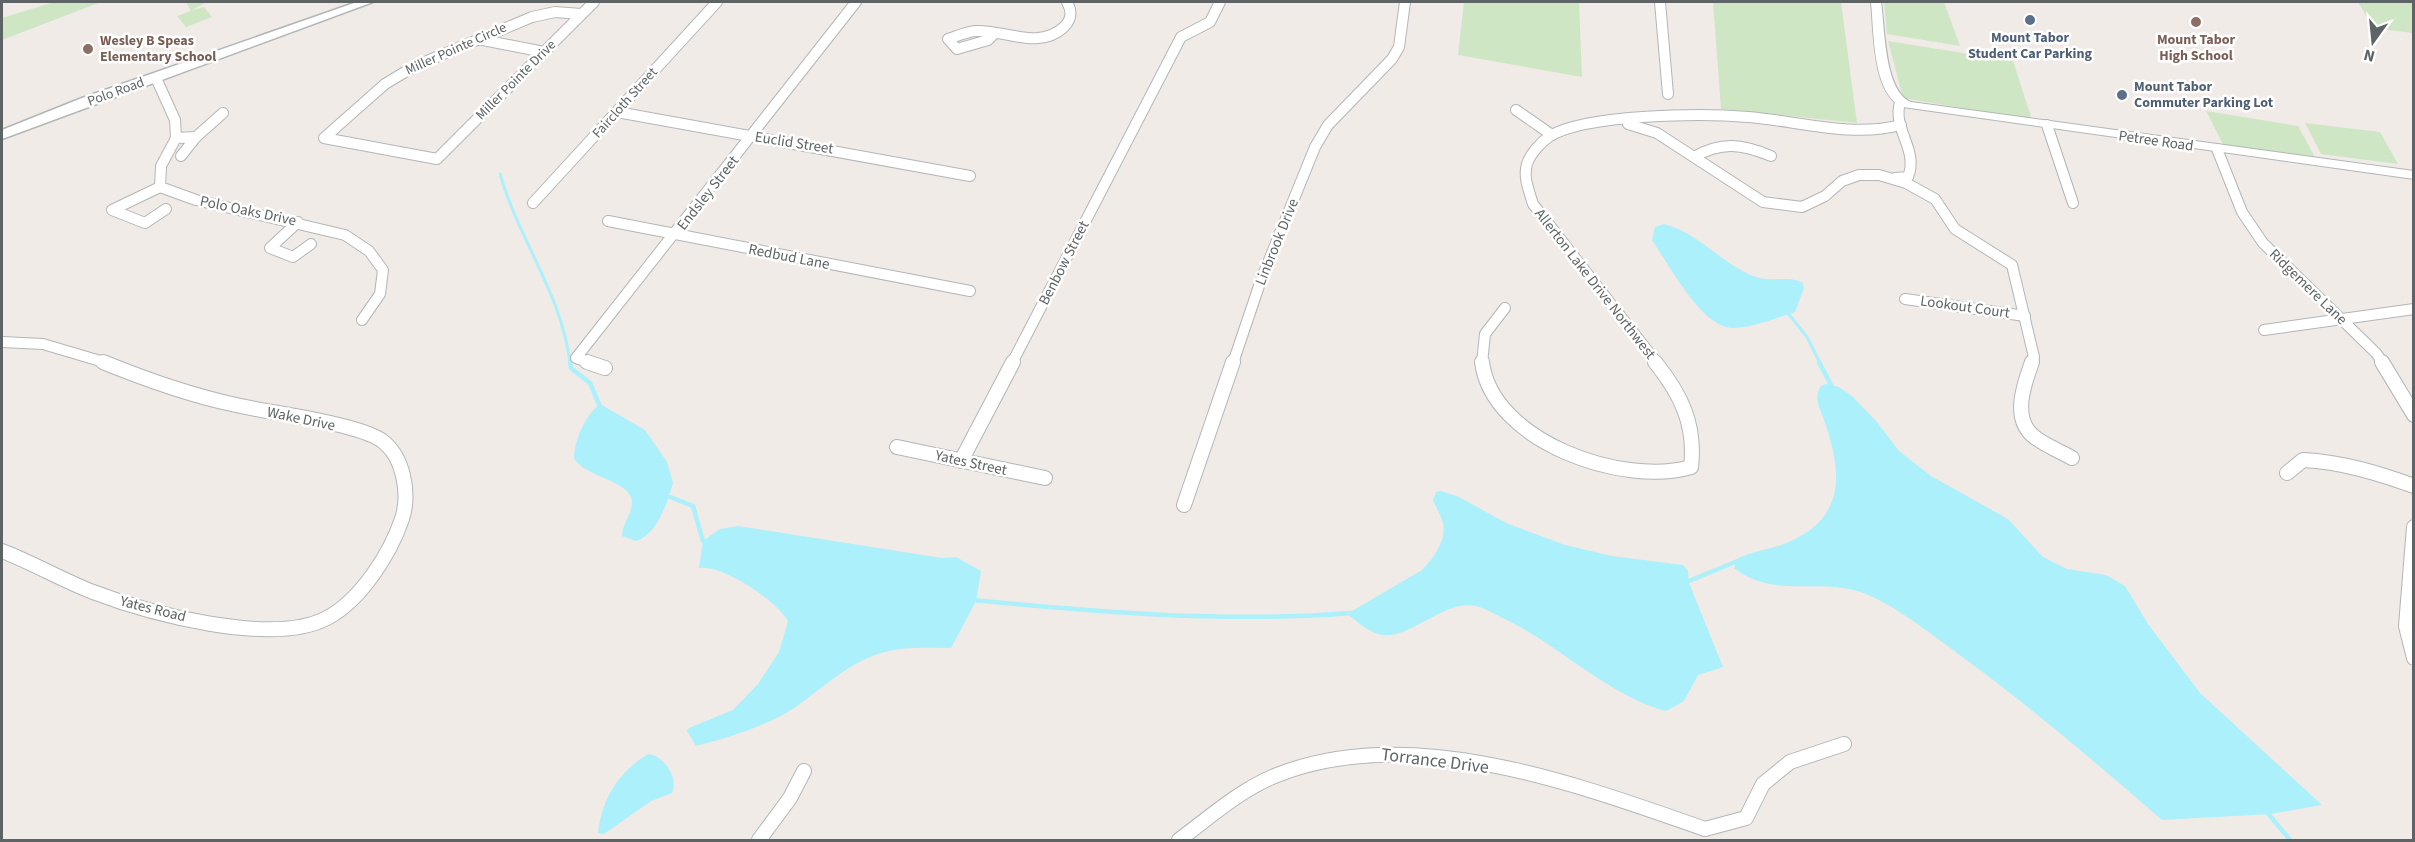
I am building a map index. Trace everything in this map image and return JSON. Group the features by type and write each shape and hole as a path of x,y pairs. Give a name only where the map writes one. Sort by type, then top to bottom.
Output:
{"main road":[{"name":"Polo Road","path":"2,135 367,2"}],"street":[{"name":"Miller Pointe Drive","path":"437,159 594,2"},
{"name":"Faircloth Street","path":"533,203 717,2"},
{"name":"Endsley Street","path":"605,368 576,358 856,2"},
{"path":"994,34 1030,38 1050,35 1061,29 1071,19 1072,12 1067,2"},
{"name":"Benbow Street","path":"962,461 1181,38 1210,22 1220,2"},
{"name":"Linbrook Drive","path":"1184,505 1261,280 1315,147 1328,125 1392,59 1399,47 1405,2"},
{"path":"1660,2 1668,94"},
{"path":"1621,122 1657,133 1733,185 1763,202 1802,207 1825,196 1842,182 1859,175 1908,177 1913,167 1912,152 1897,116 1900,102 1892,93 1886,76 1876,2"},
{"name":"Miller Pointe Circle","path":"437,159 324,138 396,77 477,39 541,14 581,14"},
{"path":"477,39 544,52"},
{"path":"156,78 175,120 176,138 161,166 160,187 112,210 145,223 166,209"},
{"name":"Petree Road","path":"1900,102 2217,150 2414,175"},
{"path":"1516,110 1552,135"},
{"name":"Euclid Street","path":"617,112 970,176"},
{"path":"181,156 196,137 223,113"},
{"name":"Allerton Lake Drive Northwest","path":"1505,308 1493,320 1483,339 1482,364 1492,394 1516,423 1550,446 1591,461 1667,474 1691,467 1695,442 1687,409 1668,378 1533,204 1525,178 1530,158 1552,135 1589,124 1709,115 1749,117 1878,132 1901,125"},
{"path":"2047,125 2073,203"},
{"path":"176,138 196,137"},
{"path":"1694,157 1720,144 1737,142 1771,156"},
{"name":"Ridgemere Lane","path":"2217,150 2242,212 2263,243 2376,352 2397,383 2414,415"},
{"path":"1893,178 1929,194 1954,229 2012,265 2034,357 2024,384 2020,407 2030,433 2072,458"},
{"name":"Polo Oaks Drive","path":"160,187 171,193 196,200 298,222 345,235 369,251 383,270 380,294 362,320"},
{"name":"Redbud Lane","path":"608,221 674,236 970,291"},
{"path":"298,222 270,248 293,257 311,244"},
{"name":"Lookout Court","path":"1905,299 2025,316"},
{"path":"2264,330 2344,321 2414,309"},
{"name":"Wake Drive","path":"2,342 24,339 77,352 163,386 248,408 339,427 382,441 403,470 405,513 386,556 340,609 324,619 312,622"},
{"name":"Yates Street","path":"897,447 1045,478"},
{"path":"2287,473 2303,460 2332,461 2365,468 2414,486"},
{"path":"2414,527 2406,626 2414,658"},
{"name":"Yates Road","path":"2,551 93,592 152,610 248,630 286,630 312,622"},
{"path":"1702,835 1746,818 1763,784 1790,762 1844,744"},
{"name":"Torrance Drive","path":"1179,840 1228,803 1277,774 1329,758 1381,753 1492,766 1534,775 1628,802 1702,835"},
{"path":"759,840 790,798 804,771"}],"green space":[{"path":"54,2 101,2 2,40 2,18"},
{"path":"186,2 207,2 192,10 204,7 212,17 186,27 177,16 191,11"},
{"path":"1464,2 1579,2 1582,77 1458,55"},
{"path":"1713,2 1841,2 1857,123 1721,109"},
{"path":"1884,2 1944,2 1960,46 1887,34"},
{"path":"2358,2 2413,2 2413,33 2373,28"},
{"path":"1888,41 2013,61 2032,120 1903,98"},
{"path":"2206,111 2298,126 2316,159 2224,146"},
{"path":"2305,123 2380,132 2398,164 2321,154"}],"water":[{"path":"1664,224 1689,234 1744,272 1756,277 1802,282 1804,288 1795,312 1740,328 1720,325 1697,306 1652,240 1655,227"},
{"path":"1825,384 1839,387 1852,396 1877,422 1899,451 1931,476 2008,519 2043,557 2067,569 2106,575 2125,586 2148,624 2200,693 2322,805 2270,814 2162,820 2007,691 1894,609 1855,590 1767,584 1750,578 1734,568 1737,559 1781,545 1802,535 1818,524 1828,510 1834,495 1836,478 1831,441 1817,399 1821,386"},
{"path":"600,404 645,430 667,462 673,483 664,509 655,525 643,538 636,541 622,536 632,504 630,496 617,484 579,465 574,458 576,443 582,428"},
{"path":"1441,491 1459,497 1506,523 1565,545 1612,556 1683,565 1688,571 1689,583 1723,667 1698,675 1684,701 1666,711 1624,694 1525,630 1476,606 1451,609 1393,635 1377,634 1368,629 1347,614 1422,570 1430,560 1443,536 1443,523 1433,500 1436,492"},
{"path":"738,526 942,558 956,557 981,571 976,601 951,648 905,649 878,654 844,671 784,714 760,726 696,746 687,731 689,728 733,710 758,684 779,652 788,621 761,594 735,578 721,572 699,568 703,541 720,529"},
{"path":"648,754 654,755 669,769 674,787 672,793 651,801 604,834 598,833 603,808 614,787 629,769"}],"waterway":[{"path":"500,174 558,314 570,363"},
{"path":"1787,312 1807,337 1820,363"},
{"path":"570,362 571,368 590,383 601,409"},
{"path":"1819,362 1832,387"},
{"path":"665,495 693,506 703,541 707,542"},
{"path":"1684,583 1740,560"},
{"path":"972,600 1162,615 1256,617 1351,613"},
{"path":"2266,811 2290,840"}],"place":[{"name":"Mount Tabor Student Car Parking","path":"2030,20"},
{"name":"Mount Tabor High School","path":"2196,22"},
{"name":"Wesley B Speas Elementary School","path":"88,49"},
{"name":"Mount Tabor Commuter Parking Lot","path":"2122,95"}]}
